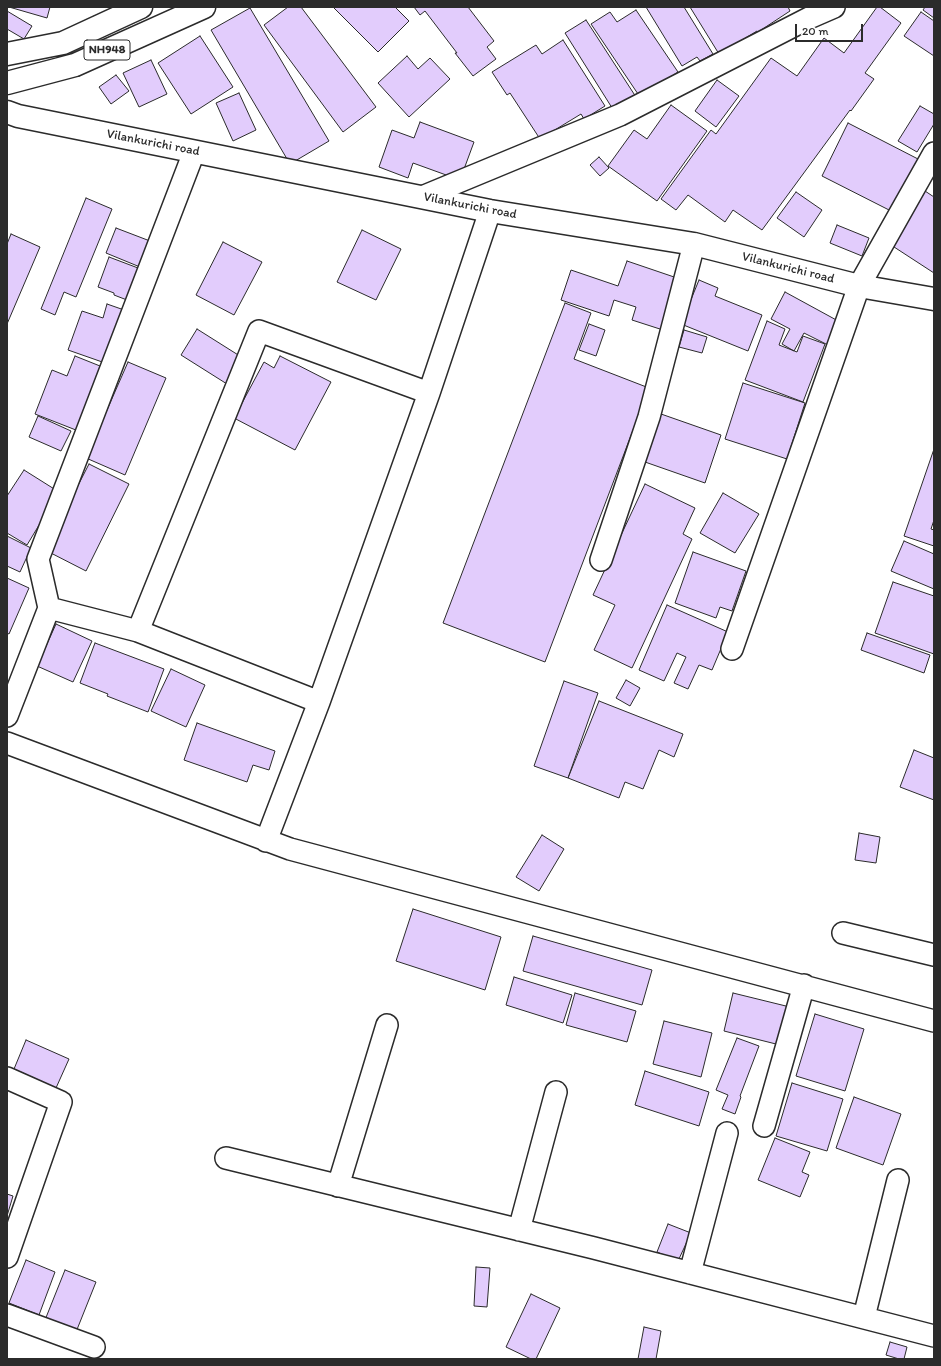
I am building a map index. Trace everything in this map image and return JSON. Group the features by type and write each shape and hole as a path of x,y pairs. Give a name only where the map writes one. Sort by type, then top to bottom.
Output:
{"main road":[{"name":"NH948","path":"7,54 63,43 141,7"},
{"name":"NH948","path":"7,83 75,65 204,7"},
{"name":"Vilankurichi road","path":"7,112 18,116 490,211 694,244 859,286 934,299"}],"street":[{"path":"422,197 620,115 808,12 834,7"},
{"path":"7,716 49,608 38,559 194,152"},
{"path":"732,649 859,286 934,153"},
{"path":"266,841 320,702 429,393 490,211"},
{"path":"601,560 649,417 694,244"},
{"path":"138,631 259,331 429,393"},
{"path":"49,608 138,631 320,702"},
{"path":"7,744 290,849 804,985 934,1021"},
{"path":"843,933 934,955"},
{"path":"764,1126 804,985"},
{"path":"338,1186 387,1025"},
{"path":"7,1078 61,1102 7,1257"},
{"path":"519,1230 556,1092"},
{"path":"690,1273 727,1133"},
{"path":"226,1158 519,1230 934,1336"},
{"path":"864,1317 898,1180"},
{"path":"7,1315 94,1347"}],"building":[{"path":"9,7 50,7 47,18"},
{"path":"288,7 301,7 376,107 343,132 264,25"},
{"path":"333,7 395,7 409,21 378,52"},
{"path":"414,7 468,7 494,41 487,47 496,59 473,76 425,11 420,15"},
{"path":"646,7 684,7 713,54 700,61 697,57 682,66"},
{"path":"690,7 788,7 790,11 758,32 757,31 719,54"},
{"path":"877,7 880,7 901,23 865,73 874,79 762,230 733,210 725,222 688,195 676,210 661,199 711,130 716,134 771,58 797,76 824,38 844,53"},
{"path":"925,7 934,7 934,18 923,10"},
{"path":"250,8 329,141 290,164 211,30"},
{"path":"636,10 678,72 640,97 591,24 610,12 617,22"},
{"path":"7,11 32,26 24,39 7,29"},
{"path":"921,12 934,21 934,56 904,36"},
{"path":"586,20 636,97 614,111 565,33"},
{"path":"200,36 233,87 191,114 158,63"},
{"path":"563,40 605,106 584,119 581,114 540,139 510,93 507,95 492,72 536,45 542,54"},
{"path":"407,56 418,69 430,58 450,79 409,117 378,83"},
{"path":"151,60 167,94 139,107 123,73"},
{"path":"116,75 129,91 111,104 99,87"},
{"path":"717,80 739,96 716,127 695,111"},
{"path":"239,93 256,130 233,141 216,103"},
{"path":"671,105 707,131 657,201 608,166 634,130 647,139"},
{"path":"920,106 934,114 934,124 917,152 898,141"},
{"path":"420,122 474,142 460,180 413,163 408,178 379,167 392,130 414,138"},
{"path":"848,123 918,159 891,211 822,176"},
{"path":"599,157 609,168 600,176 590,165"},
{"path":"925,191 934,197 934,273 891,245"},
{"path":"796,192 822,210 804,237 777,218"},
{"path":"86,198 112,209 76,297 64,292 55,315 41,309"},
{"path":"837,225 869,238 862,256 830,243"},
{"path":"116,228 150,241 140,267 106,253"},
{"path":"362,230 401,249 376,300 337,282"},
{"path":"11,234 40,247 7,324 7,244"},
{"path":"223,242 262,262 234,315 196,295"},
{"path":"109,257 138,268 127,300 98,287"},
{"path":"627,261 680,279 663,330 632,320 636,307 614,300 609,316 561,300 571,270 618,286"},
{"path":"699,280 718,288 715,296 762,315 748,351 681,324"},
{"path":"785,292 840,322 828,345 804,333 794,351 782,344 790,329 771,319"},
{"path":"565,303 591,313 574,359 649,388 545,662 443,623"},
{"path":"107,304 127,311 108,364 68,350 82,311 103,318"},
{"path":"767,321 785,329 779,345 797,352 803,336 825,344 803,402 745,380"},
{"path":"589,324 605,330 596,356 579,350"},
{"path":"197,329 243,358 227,384 181,355"},
{"path":"684,330 707,337 702,353 679,347"},
{"path":"75,356 105,368 81,432 35,414 52,370 67,376"},
{"path":"280,356 331,382 295,450 234,418 264,362 274,368"},
{"path":"128,362 166,378 125,475 86,458"},
{"path":"743,383 805,403 787,459 725,439"},
{"path":"661,414 721,435 705,483 645,462"},
{"path":"38,416 71,431 61,451 29,437"},
{"path":"934,449 934,520 931,529 934,530 934,546 904,536"},
{"path":"89,464 129,484 86,571 45,550"},
{"path":"24,470 59,492 27,545 7,533 7,496"},
{"path":"645,484 695,508 683,534 692,539 632,668 594,650 615,605 593,595"},
{"path":"723,493 759,514 735,553 700,533"},
{"path":"7,536 31,548 20,572 7,566"},
{"path":"904,541 934,554 934,589 891,571"},
{"path":"693,552 746,571 732,611 720,607 716,618 675,603"},
{"path":"7,578 29,588 9,634 7,633"},
{"path":"893,582 934,596 934,654 875,633"},
{"path":"667,605 728,632 712,670 699,665 688,689 674,683 686,657 677,653 664,681 639,670"},
{"path":"56,624 92,641 73,682 37,666"},
{"path":"867,633 930,655 924,673 861,650"},
{"path":"95,643 164,669 148,712 107,696 108,694 80,683"},
{"path":"171,669 205,685 186,727 151,711"},
{"path":"626,680 640,688 630,706 616,698"},
{"path":"564,681 598,693 568,778 534,766"},
{"path":"599,701 683,734 674,757 659,750 643,789 625,782 619,798 568,778"},
{"path":"197,723 275,751 269,770 253,765 247,782 184,760"},
{"path":"914,750 934,758 934,800 900,787"},
{"path":"859,833 880,837 876,863 855,860"},
{"path":"542,835 564,849 539,891 516,877"},
{"path":"413,909 501,937 485,990 396,961"},
{"path":"533,936 652,970 642,1005 523,971"},
{"path":"514,977 572,995 563,1023 506,1005"},
{"path":"575,993 636,1011 627,1042 566,1025"},
{"path":"733,993 794,1008 784,1046 724,1031"},
{"path":"815,1014 864,1029 845,1091 796,1076"},
{"path":"664,1021 712,1033 701,1077 653,1064"},
{"path":"737,1038 759,1046 740,1096 741,1097 735,1114 722,1109 728,1095 716,1090"},
{"path":"26,1040 69,1059 56,1088 14,1069"},
{"path":"645,1071 709,1092 699,1126 635,1105"},
{"path":"792,1083 843,1099 827,1151 776,1136"},
{"path":"854,1097 901,1114 883,1165 836,1148"},
{"path":"775,1138 810,1152 802,1172 809,1175 800,1197 758,1180"},
{"path":"7,1194 13,1196 7,1216"},
{"path":"668,1224 691,1233 678,1261 657,1252"},
{"path":"26,1260 55,1272 39,1315 9,1303"},
{"path":"476,1267 490,1268 487,1307 474,1306"},
{"path":"65,1270 96,1282 76,1332 45,1320"},
{"path":"531,1294 560,1308 536,1359 531,1359 506,1347"},
{"path":"644,1327 661,1331 656,1359 638,1359"},
{"path":"890,1342 907,1347 904,1359 886,1355"}]}
